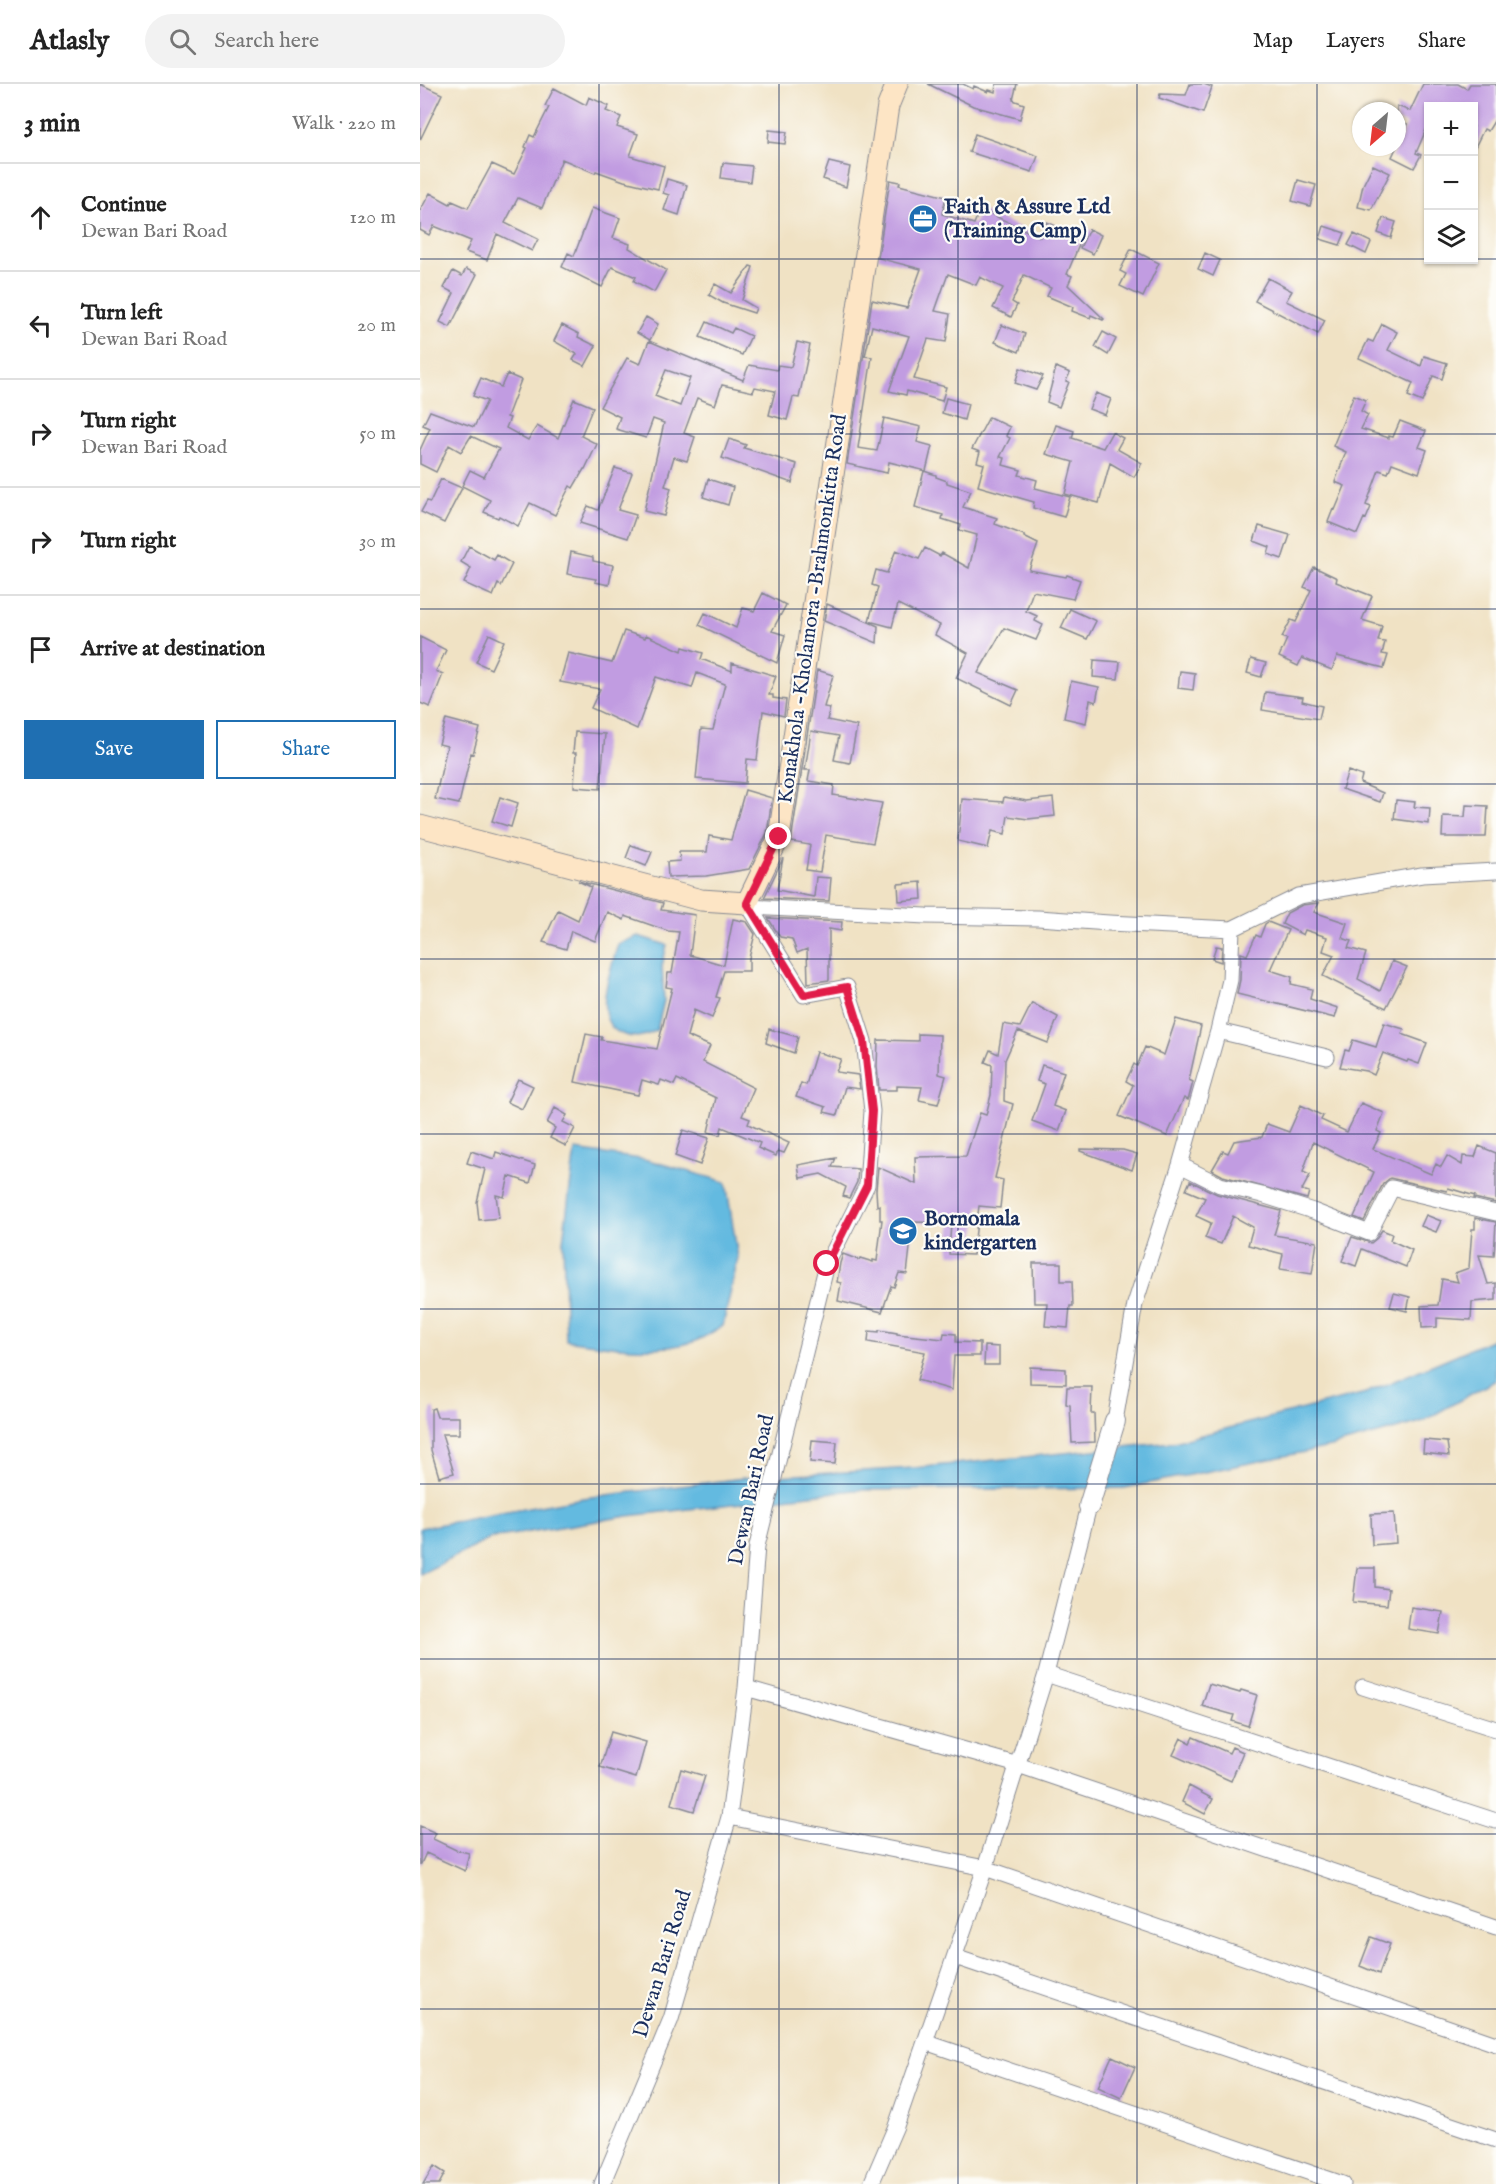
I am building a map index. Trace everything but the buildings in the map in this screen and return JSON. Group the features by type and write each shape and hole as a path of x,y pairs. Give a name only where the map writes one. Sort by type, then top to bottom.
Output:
{"main road":[{"name":"Konakhola -Kholamora -Brahmonkitta Road","path":"747,905 779,837 888,106 897,84"},
{"path":"420,826 701,900 747,905"}],"street":[{"path":"747,905 926,916 1038,918 1232,928 1299,896 1422,875 1496,871"},
{"name":"Dewan Bari Road","path":"602,2184 671,2019 729,1817 746,1688 757,1546 827,1264 867,1185 872,1111 864,1041 847,987 804,995 747,905"},
{"path":"871,2184 896,2126 955,1957 1046,1674 1089,1506 1115,1421 1135,1304 1180,1165 1218,1031 1230,980 1232,928"},
{"path":"1218,1031 1327,1058"},
{"path":"1180,1165 1220,1185 1313,1211 1369,1233 1392,1188 1496,1213"},
{"path":"1046,1674 1496,1821"},
{"path":"1363,1687 1496,1729"},
{"path":"746,1688 1018,1765 1496,1927"},
{"path":"729,1817 985,1868 1496,2044"},
{"path":"955,1957 1496,2140"},
{"path":"925,2042 1343,2184"}],"water":[{"path":"638,936 667,945 662,966 664,1001 657,1030 635,1037 622,1034 612,1027 607,1018 605,993 618,944"},
{"path":"575,1150 648,1160 726,1182 738,1258 723,1326 693,1342 662,1348 630,1348 566,1340 563,1241"},
{"path":"1496,1338 1496,1380 1421,1422 1330,1447 1124,1488 854,1490 628,1516 492,1538 420,1574 420,1528 583,1498 744,1478 914,1468 1174,1442 1366,1393"}],"place":[{"name":"Faith & Assure Ltd (Training Camp)","path":"923,219"},
{"name":"Bornomala kindergarten","path":"903,1231"}],"route":[{"path":"779,837 747,903 748,907 804,995 847,987 864,1041 872,1111 867,1185 827,1264"}]}
